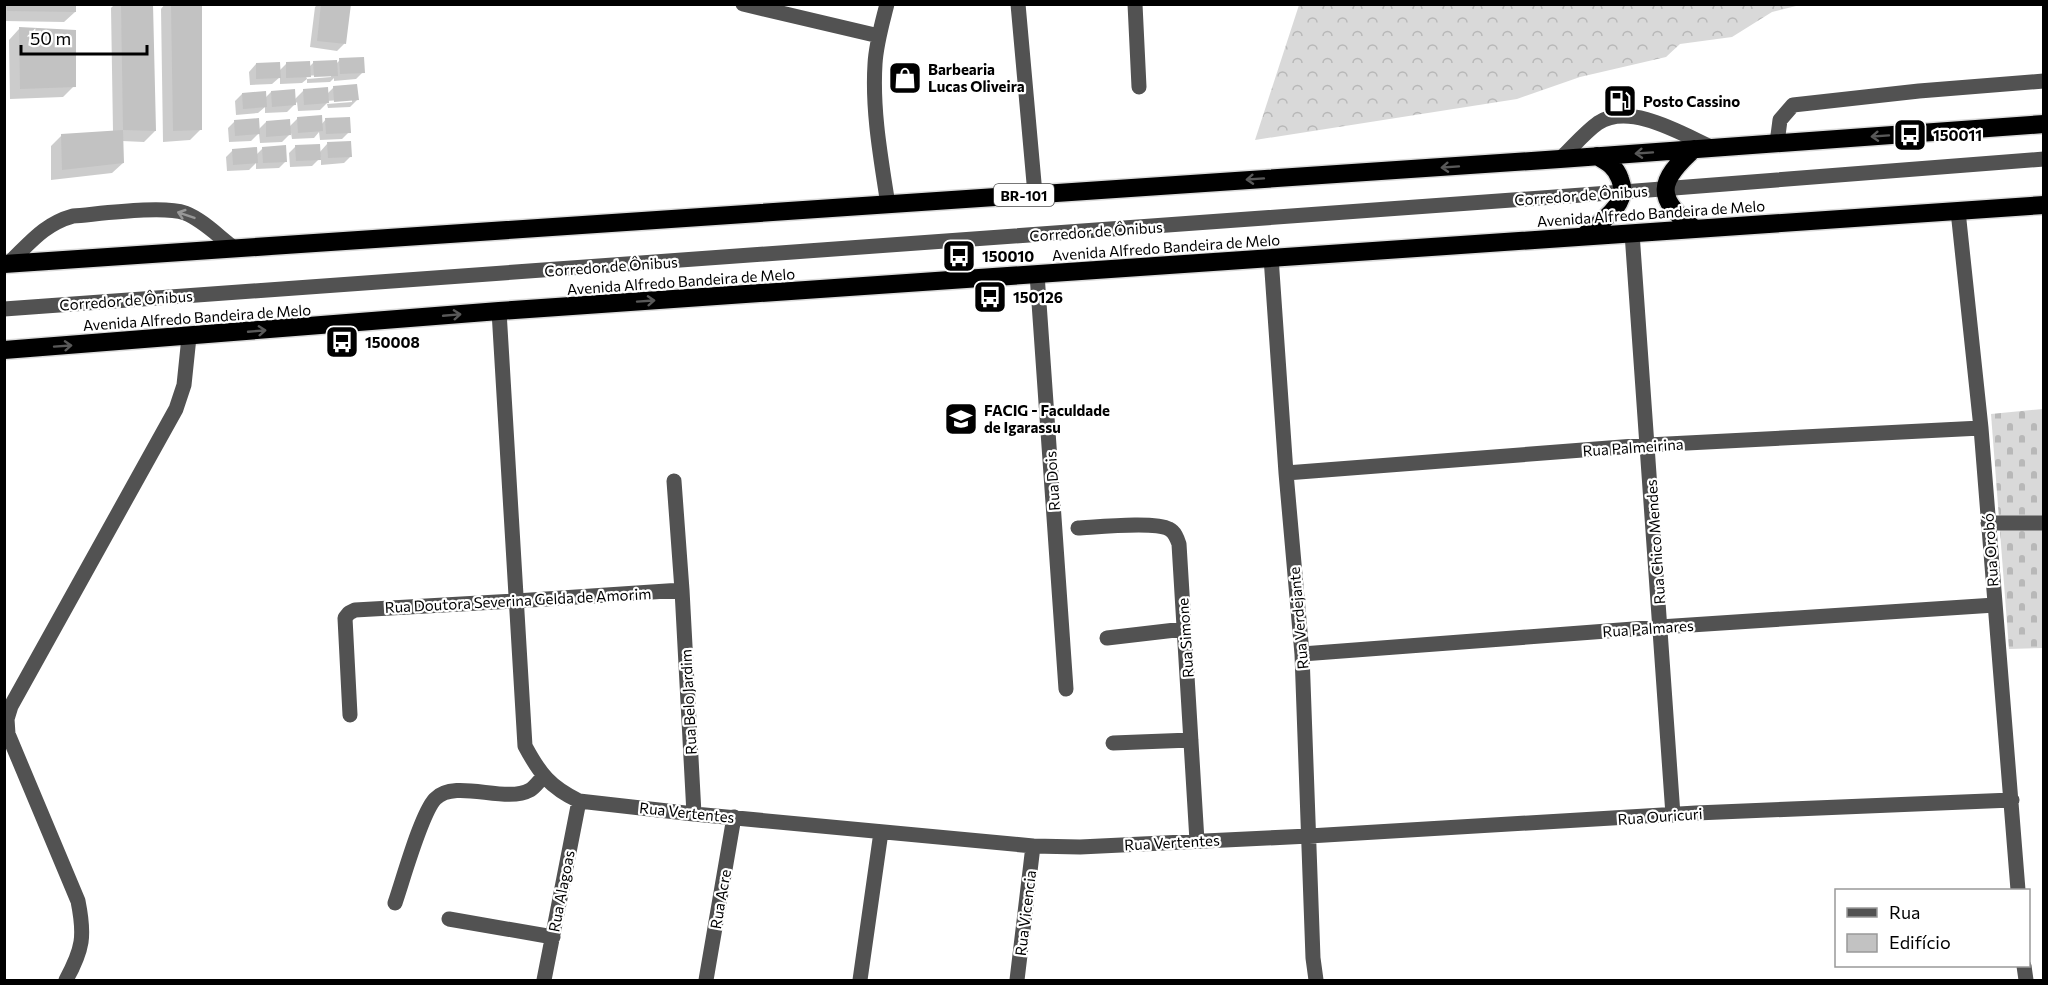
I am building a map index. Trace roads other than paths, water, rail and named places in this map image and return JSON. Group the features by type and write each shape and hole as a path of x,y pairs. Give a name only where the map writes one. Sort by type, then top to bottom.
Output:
{"highway":[{"name":"BR-101","path":"7,264 2043,124"},
{"path":"1694,149 1671,173 1666,180 1665,189 1667,200 1682,219 1695,229"},
{"path":"1586,235 1611,213 1620,202 1623,192 1621,181 1612,164 1597,156"},
{"name":"Avenida Alfredo Bandeira de Melo","path":"4,350 499,311 2043,205"}],"street":[{"path":"743,4 879,36"},
{"path":"887,4 875,64 876,125 888,205"},
{"path":"1018,4 1035,194"},
{"path":"1136,4 1139,87"},
{"path":"1777,143 1780,120 1793,105 1919,91 2043,81"},
{"path":"1560,159 1596,124 1621,115 1663,125 1713,148"},
{"name":"Corredor de Ônibus","path":"4,309 1665,189 2043,159"},
{"path":"7,264 43,229 73,216 164,210 182,212 196,218 234,248"},
{"name":"Rua Orobó","path":"1958,211 1981,428 2018,889"},
{"name":"Rua Chico Mendes","path":"1632,233 1673,815"},
{"name":"Rua Verdejante","path":"1271,257 1286,473 1302,654 1313,958 1316,981"},
{"name":"Rua Dois","path":"1037,274 1066,688"},
{"name":"Rua Vertentes","path":"499,311 525,746 543,777 563,793 579,801 694,814 1033,846 1080,847 1310,836"},
{"path":"66,981 75,965 83,942 78,901 8,734 7,719 11,706 176,409 184,385 189,337"},
{"name":"Rua Palmeirina","path":"1286,473 1648,445 1981,428"},
{"path":"674,481 682,590"},
{"path":"1988,523 2043,523"},
{"name":"Rua Simone","path":"1078,528 1153,525 1168,528 1175,535 1179,544 1197,841"},
{"name":"Rua Doutora Severina Gelda de Amorim","path":"350,715 345,618 355,609 516,602 682,590"},
{"name":"Rua Belo Jardim","path":"682,590 694,814"},
{"name":"Rua Palmares","path":"1302,654 1995,605"},
{"path":"1107,638 1184,629"},
{"path":"1113,743 1191,740"},
{"path":"395,903 423,822 437,797 446,792 460,791 518,793 533,788 543,777"},
{"name":"Rua Ouricuri","path":"1310,836 1707,812 2012,800"},
{"name":"Rua Alagoas","path":"544,981 579,801"},
{"name":"Rua Acre","path":"706,981 734,817"},
{"path":"860,981 881,832"},
{"name":"Rua Vicencia","path":"1017,981 1033,846"},
{"path":"449,919 553,937"}],"place":[{"name":"Barbearia Lucas Oliveira","path":"905,78"},
{"name":"Posto Cassino","path":"1620,101"},
{"name":"150011","path":"1910,135"},
{"name":"150010","path":"959,256"},
{"name":"150126","path":"990,297"},
{"name":"150008","path":"342,342"},
{"name":"FACIG - Faculdade de Igarassu","path":"961,419"}]}
